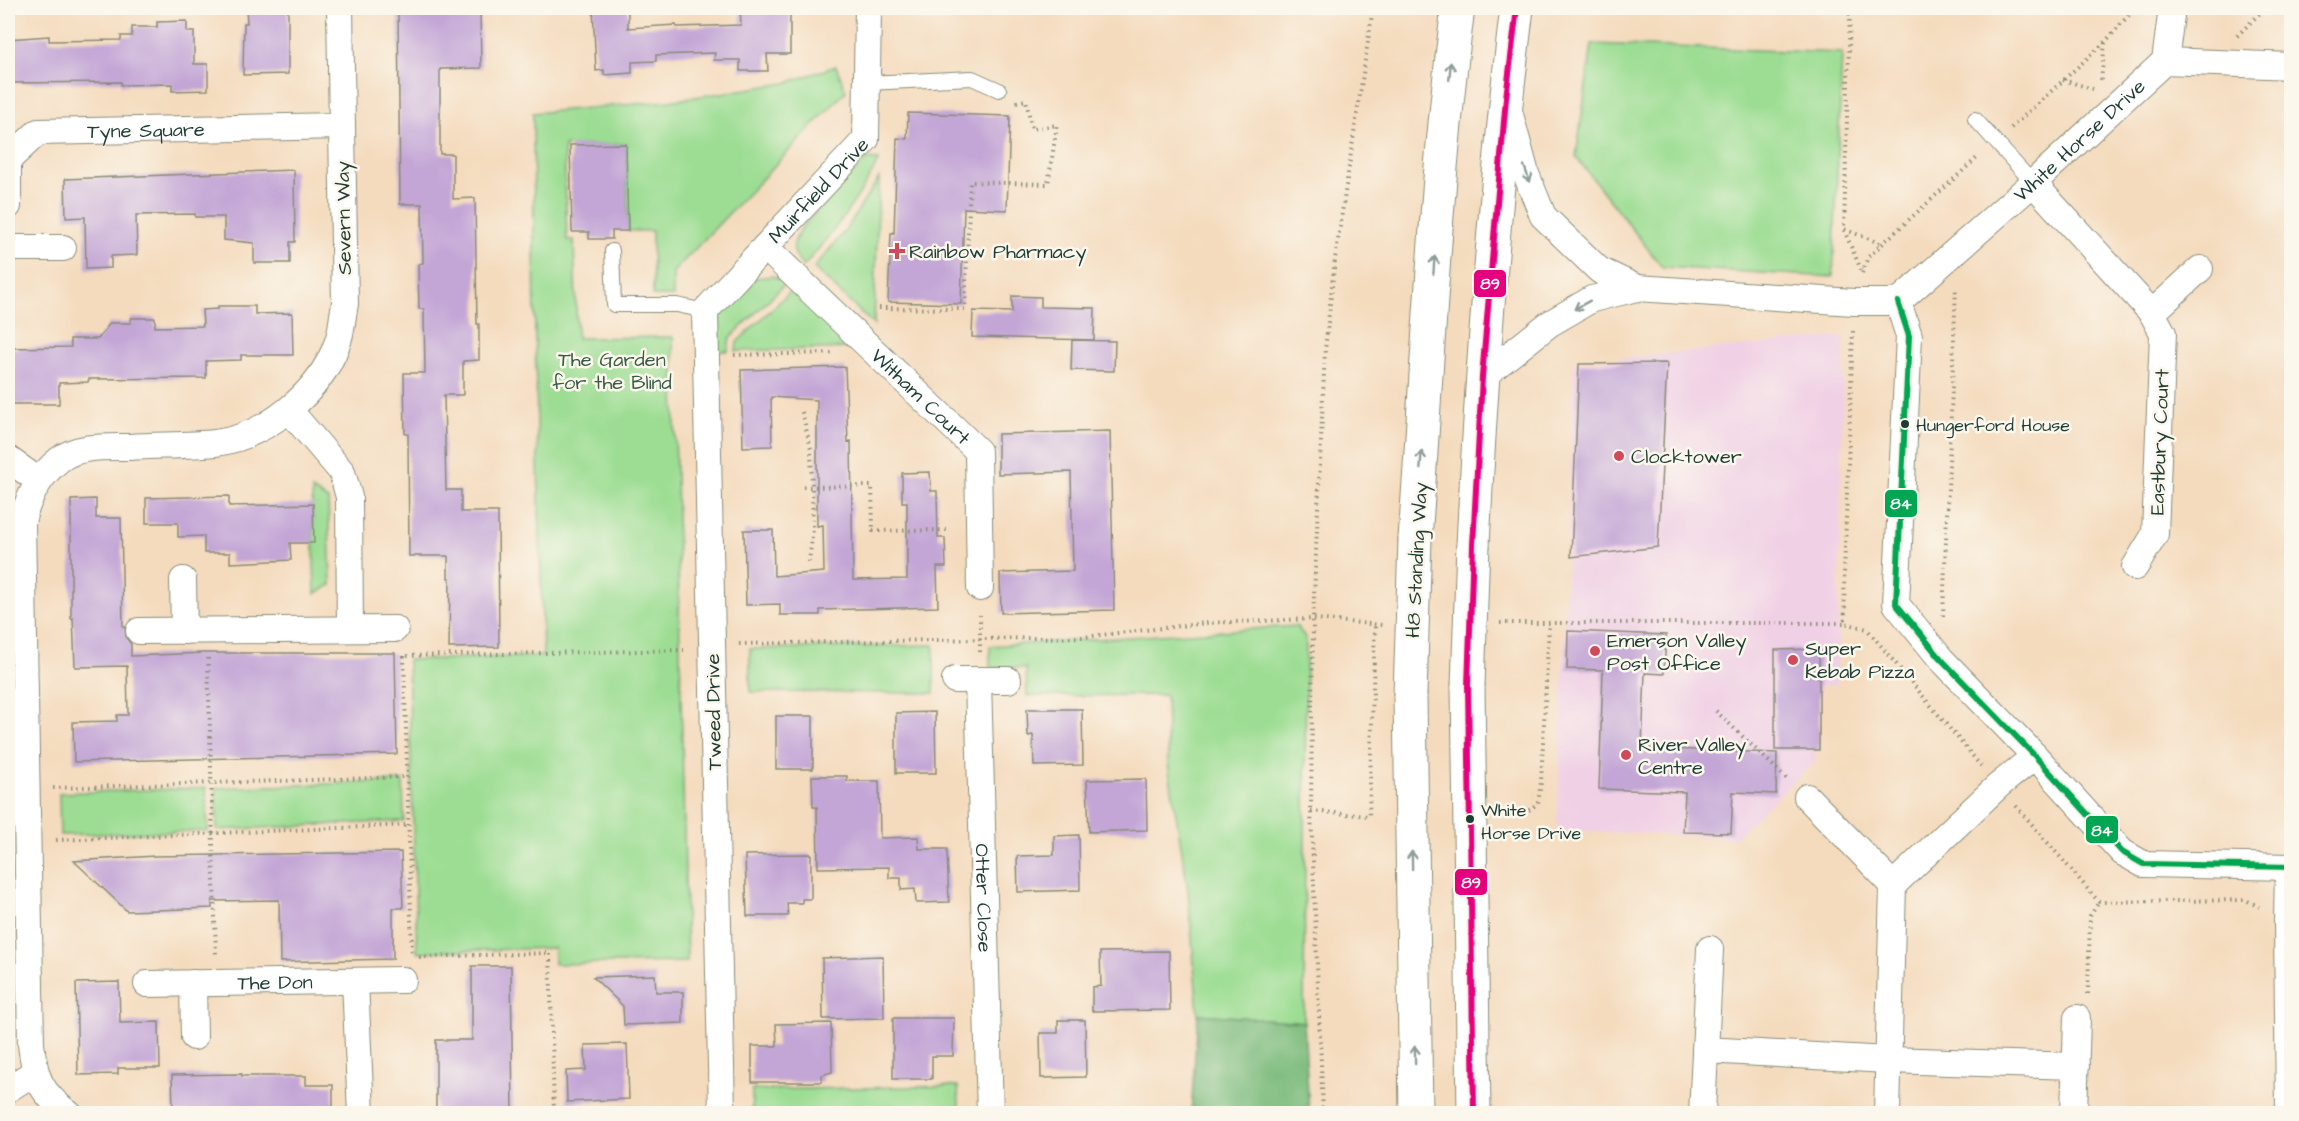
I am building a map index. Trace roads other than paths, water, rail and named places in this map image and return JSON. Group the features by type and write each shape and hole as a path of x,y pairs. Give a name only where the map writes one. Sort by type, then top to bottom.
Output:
{"highway":[{"name":"H8 Standing Way","path":"1416,1113 1410,695 1415,539 1436,242 1458,8"},
{"path":"1474,1113 1468,686 1473,546 1482,377 1506,98 1517,8"}],"street":[{"name":"Severn Way","path":"35,1072 31,1032 22,521 27,501 39,481 60,459 89,448 217,443 254,432 289,410 317,381 337,345 345,304 340,8"},
{"name":"Muirfield Drive","path":"705,311 866,139 868,8"},
{"path":"2172,8 2165,61 2292,66"},
{"name":"White Horse Drive","path":"1898,302 1958,251 2165,61"},
{"path":"1506,98 1526,174 1543,216 1599,270 1637,288"},
{"name":"Tyne Square","path":"8,206 8,160 38,132 342,126"},
{"name":"Eastbury Court","path":"2033,183 2152,313 2163,333 2155,534 2135,567"},
{"name":"Witham Court","path":"765,247 978,451 980,588"},
{"path":"8,248 63,248"},
{"path":"2152,313 2200,269"},
{"path":"1482,377 1549,324 1592,299 1637,288 1854,302 1898,302 1909,336 1896,604 1941,659 2035,756 2122,852 2143,864 2290,867 2287,923 2289,1113"},
{"name":"Tweed Drive","path":"705,311 722,1113"},
{"path":"289,410 342,472 349,497 350,629"},
{"path":"8,459 39,481"},
{"path":"183,580 184,631"},
{"path":"139,631 350,629 399,638"},
{"name":"Otter Close","path":"990,1113 967,680 1008,680"},
{"path":"1887,1113 1893,885 1998,786 2035,756"},
{"path":"1807,797 1893,885"},
{"path":"1702,1113 1710,948"},
{"name":"The Don","path":"147,984 355,981 409,967"},
{"path":"355,981 361,1113"},
{"path":"193,983 194,1037"},
{"path":"2074,1113 2078,1018"},
{"path":"1705,1050 1888,1060 2076,1066"},
{"path":"8,1089 35,1072 51,1100 69,1113"}],"lane":[{"path":"867,84 972,78 999,90"},
{"path":"1975,119 2033,183"},
{"path":"612,251 614,305 677,305 705,311"}],"place":[{"name":"Rainbow Pharmacy","path":"897,251"},
{"name":"Hungerford House","path":"1905,424"},
{"name":"Clocktower","path":"1619,456"},
{"name":"Emerson Valley Post Office","path":"1595,651"},
{"name":"Super Kebab Pizza","path":"1793,660"},
{"name":"River Valley Centre","path":"1626,755"},
{"name":"White Horse Drive","path":"1470,819"}],"park label":[{"name":"The Garden for the Blind","path":"612,370"}]}
